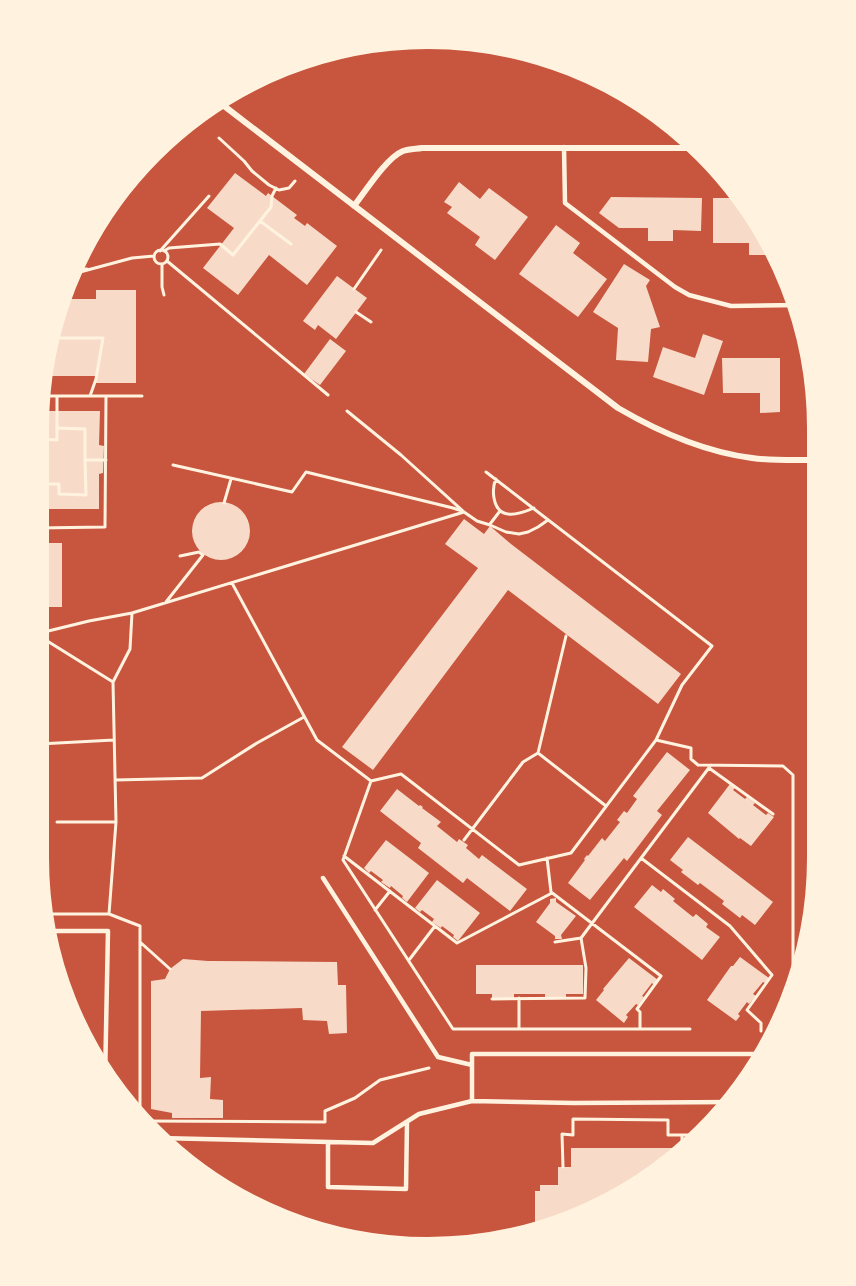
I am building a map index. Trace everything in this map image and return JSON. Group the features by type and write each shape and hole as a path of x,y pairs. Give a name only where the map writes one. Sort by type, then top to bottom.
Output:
{"street":[{"path":"223,105 601,396 637,420 680,439 729,454 776,460 811,460"},
{"path":"354,206 388,162 402,152 422,148 689,148"}],"lane":[{"path":"564,147 565,203 675,287 689,295 731,306 791,305"},
{"path":"323,878 438,1057 472,1065"},
{"path":"52,931 108,931 105,1064"},
{"path":"472,1101 472,1054 757,1054"},
{"path":"167,1138 374,1143 419,1114 472,1101 723,1102"},
{"path":"328,1142 328,1186 406,1189 407,1122"}],"path":[{"path":"219,138 269,185 279,190 289,188 295,181"},
{"path":"78,272 132,258 154,256 156,252 169,248 220,244 233,255 271,207 272,196 276,188"},
{"path":"162,251 209,196"},
{"path":"260,221 291,244"},
{"path":"354,289 381,250"},
{"path":"162,251 167,255 167,261"},
{"path":"154,256 156,262 162,264 167,261"},
{"path":"167,261 328,395"},
{"path":"162,264 164,295"},
{"path":"80,268 92,268"},
{"path":"356,312 371,322"},
{"path":"56,338 103,338 96,380 90,396"},
{"path":"47,396 142,396"},
{"path":"45,439 57,440 57,396"},
{"path":"45,528 105,527 106,396"},
{"path":"347,411 477,521 506,532 519,534 538,527 548,519"},
{"path":"45,484 59,484 59,494 86,495 85,429 57,428"},
{"path":"85,460 106,460"},
{"path":"173,465 292,492 306,472 464,512"},
{"path":"371,781 401,774 519,865 571,853 656,740 682,685 712,645 486,472"},
{"path":"224,503 231,478"},
{"path":"496,479 493,491 500,512 513,515 534,508"},
{"path":"45,632 132,613 464,512"},
{"path":"490,525 500,512"},
{"path":"165,603 203,555 199,552 180,556"},
{"path":"232,583 317,740 371,781"},
{"path":"109,914 116,822 113,682 130,649 132,613"},
{"path":"464,840 523,762 538,753 566,636"},
{"path":"45,640 113,682"},
{"path":"115,780 202,778 257,743 304,717"},
{"path":"45,744 114,740"},
{"path":"656,740 691,748 691,759 699,765 710,767 783,766 793,775 793,974"},
{"path":"538,753 606,806"},
{"path":"710,767 773,814"},
{"path":"492,999 585,998 585,968 581,938 710,767"},
{"path":"371,781 343,860 453,1029 690,1029"},
{"path":"57,822 116,822"},
{"path":"344,856 457,943 552,894"},
{"path":"547,858 552,894 661,976 637,1009 640,1012 640,1029"},
{"path":"641,858 730,926 772,975 747,1010 761,1023 761,1031"},
{"path":"375,910 390,891"},
{"path":"49,914 109,914 140,926 141,1112"},
{"path":"408,961 435,926"},
{"path":"555,942 581,938"},
{"path":"140,942 170,969"},
{"path":"519,998 519,1029"},
{"path":"149,1120 325,1122 325,1111 355,1098 380,1080 429,1068"},
{"path":"563,1167 562,1134 573,1135 573,1119 668,1120 668,1135 693,1135"},
{"path":"682,1135 682,1145"}],"building":[{"path":"235,173 266,196 268,193 297,215 294,218 305,226 307,223 337,246 307,285 269,255 238,295 203,268 234,228 207,208"},
{"path":"459,182 480,199 489,188 528,217 495,260 475,245 480,237 447,213 452,207 444,202"},
{"path":"611,197 702,198 701,231 673,230 673,241 648,241 648,228 619,228 599,213"},
{"path":"713,198 734,198 735,205 739,205 746,215 770,255 749,255 749,243 713,243"},
{"path":"556,225 580,243 573,253 607,279 578,317 519,274"},
{"path":"624,264 650,280 646,286 660,327 651,329 648,362 616,360 618,328 593,312"},
{"path":"337,276 367,298 336,339 318,325 315,330 303,321"},
{"path":"96,290 136,290 136,383 96,383 96,376 48,376 52,353 67,299 96,299"},
{"path":"703,334 723,341 704,395 653,377 663,347 695,358"},
{"path":"330,339 346,351 320,385 304,374"},
{"path":"722,358 780,358 780,412 760,413 760,393 723,393"},
{"path":"46,411 100,411 99,445 104,446 103,473 99,474 99,509 45,509"},
{"path":"221,502 237,507 245,515 250,531 245,547 237,555 221,560 205,555 197,547 192,531 197,515 205,507"},
{"path":"464,519 484,534 490,526 681,674 658,704 508,590 373,770 342,747 478,568 445,544"},
{"path":"45,543 62,543 62,607 45,607"},
{"path":"667,752 690,770 657,811 662,815 627,861 624,858 590,900 568,883 587,855 602,838 605,841 620,822 617,820 624,811 627,813 637,799 633,796"},
{"path":"730,784 735,788 733,790 755,803 753,805 766,815 768,813 774,817 751,846 708,813"},
{"path":"397,789 441,822 437,826 457,842 459,839 468,845 466,848 479,859 482,855 527,889 510,911 467,878 463,883 418,848 421,843 380,811"},
{"path":"688,837 773,902 755,925 742,915 740,918 722,904 724,901 700,883 698,885 670,860"},
{"path":"386,840 429,873 407,902 391,886 390,888 381,882 383,880 364,868"},
{"path":"437,880 480,913 458,941 442,926 441,928 432,922 434,919 415,908"},
{"path":"652,885 661,892 663,889 675,899 673,901 693,917 696,914 708,924 706,927 720,937 702,960 634,907"},
{"path":"556,898 556,902 576,916 561,935 562,939 555,939 555,936 536,922 550,903 550,899"},
{"path":"740,957 769,978 753,994 756,996 749,1004 747,1002 736,1021 707,1000"},
{"path":"629,958 658,980 654,985 652,983 638,1005 636,1004 626,1015 628,1017 624,1023 596,1000"},
{"path":"183,959 337,962 338,985 346,985 347,1033 329,1034 327,1021 303,1020 302,1008 201,1011 200,1078 211,1077 210,1099 223,1100 223,1118 172,1118 172,1113 151,1109 151,981 165,979 170,969"},
{"path":"476,965 583,965 583,994 566,994 566,998 545,998 545,994 514,994 514,998 492,998 492,994 476,994"},
{"path":"571,1148 677,1148 661,1162 619,1190 575,1212 535,1226 535,1191 540,1191 540,1185 558,1185 558,1167 571,1167"}]}
